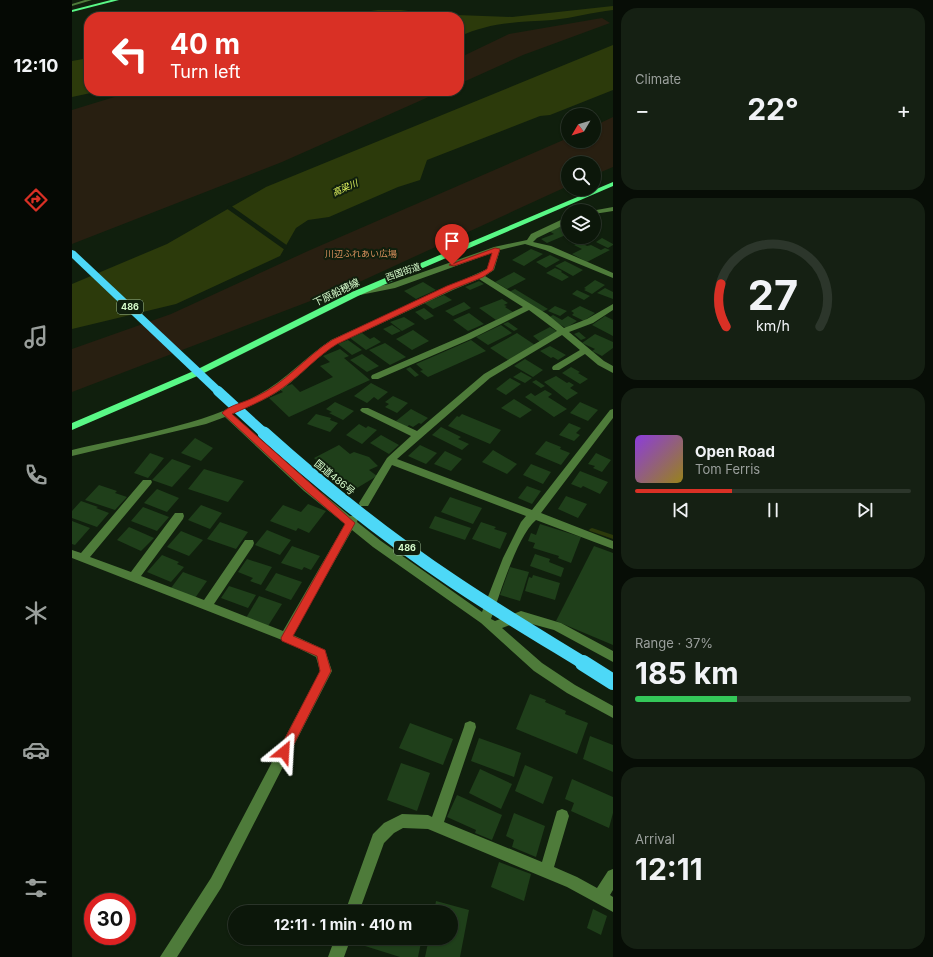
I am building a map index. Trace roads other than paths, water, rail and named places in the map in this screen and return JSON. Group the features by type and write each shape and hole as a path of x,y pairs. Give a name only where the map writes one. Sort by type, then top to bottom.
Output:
{"highway":[{"name":"国道486号","path":"72,253 284,452 379,528 433,567 483,600 613,682"}],"main road":[{"path":"72,11 117,0"},
{"name":"下原船穂線","path":"72,427 199,372 356,294 613,184"}],"street":[{"path":"72,4 82,0"},
{"path":"72,4 90,0"},
{"path":"601,211 613,209"},
{"path":"529,242 534,236 561,223"},
{"name":"西国街道","path":"356,294 392,286 497,249 514,244 529,242 548,248 613,276"},
{"path":"72,453 206,421 260,398 286,382 320,351 334,342 450,288 480,276 490,270 497,249"},
{"path":"480,276 564,331 613,370"},
{"path":"364,504 390,460 487,376 564,331 590,322 613,306"},
{"path":"375,377 477,333 529,307"},
{"path":"556,368 586,350"},
{"path":"365,410 419,436"},
{"path":"489,624 508,558 526,522 534,515 613,412"},
{"path":"226,413 308,488 352,521 377,544 489,624 538,667 571,689 613,712"},
{"path":"390,460 613,545"},
{"path":"147,482 78,556 286,638 321,654 326,671 216,883 168,957"},
{"path":"133,578 179,516"},
{"path":"286,638 352,521"},
{"path":"206,606 249,543"},
{"path":"489,624 521,616 557,626 613,657"},
{"path":"436,825 470,727"},
{"path":"546,872 562,816"},
{"path":"354,905 378,839 389,828 402,821 428,822 436,825 572,882 607,902 613,876"},
{"path":"336,957 340,945"}],"water":[{"path":"613,6 613,10 552,20 517,22 481,28 464,35 464,15 512,17"},
{"path":"378,10 401,10 416,12 364,12"},
{"name":"高梁川","path":"613,45 613,90 568,108 561,108 561,111 550,115 540,116 427,160 420,180 398,187 329,217 308,220 296,228 280,256 176,304 72,329 72,284 167,244 266,187"},
{"path":"84,59 84,94 72,97 72,61"}],"waterway":[{"path":"592,530 613,537"}],"park label":[{"name":"川辺ふれあい広場","path":"361,254"}]}
